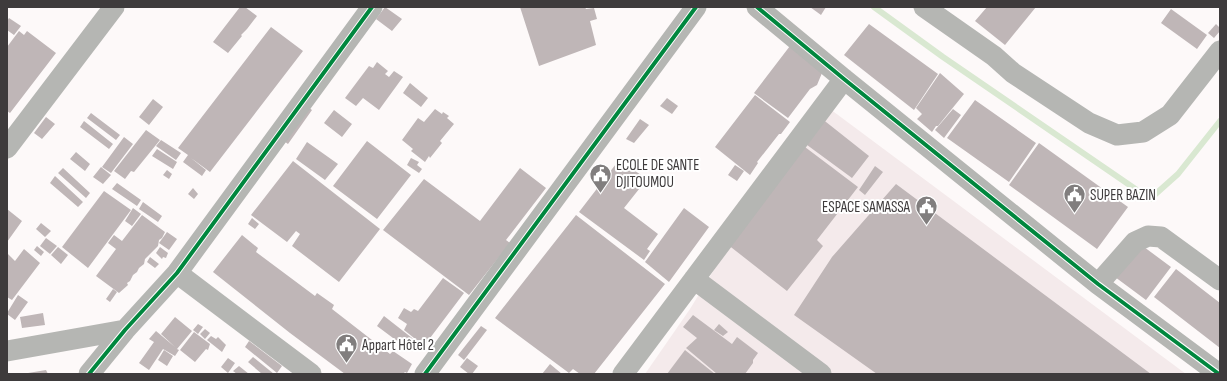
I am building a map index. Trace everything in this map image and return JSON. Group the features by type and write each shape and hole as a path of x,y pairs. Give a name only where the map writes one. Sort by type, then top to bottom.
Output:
{"street":[{"path":"7,148 114,7"},
{"path":"89,374 125,330 177,273 372,7"},
{"path":"425,374 696,7"},
{"path":"758,7 844,79 1098,284 1219,374"},
{"path":"924,7 994,56 1013,73 1089,123 1117,135 1143,132 1170,115 1220,51"},
{"path":"623,374 844,79"},
{"path":"1098,284 1135,242 1148,236 1161,237 1220,280"},
{"path":"177,273 311,374"},
{"path":"694,279 821,374"},
{"path":"7,351 125,330"}],"shaded area":[{"path":"830,109 1186,374 645,374 690,309 755,203"}],"building":[{"path":"240,7 245,7 257,16 228,53 213,42"},
{"path":"385,7 402,19 392,31 376,19"},
{"path":"520,7 594,8 597,19 590,21 596,45 539,66"},
{"path":"810,7 826,7 821,15"},
{"path":"987,7 1036,7 1005,45 975,21"},
{"path":"1171,9 1207,35 1197,49 1161,23"},
{"path":"9,18 21,26 14,35 7,30 7,21"},
{"path":"869,24 938,74 914,110 844,55"},
{"path":"1216,24 1220,28 1220,31 1214,38 1208,33"},
{"path":"271,27 303,51 210,172 191,158 206,170 202,176 183,162 188,155 178,148"},
{"path":"19,31 24,35 27,31 56,53 10,113 7,111 7,47"},
{"path":"793,42 822,73 817,85 810,89 788,118 754,93"},
{"path":"377,62 388,71 385,74 389,77 394,71 403,77 379,110 363,98 356,106 345,98 369,66 373,68"},
{"path":"940,73 964,94 932,132 917,119 922,114 916,108"},
{"path":"410,83 428,98 421,107 403,93"},
{"path":"755,95 790,122 757,162 758,163 750,175 715,147"},
{"path":"667,98 678,106 672,114 660,106"},
{"path":"153,99 163,107 149,125 139,117"},
{"path":"975,100 1036,143 1009,182 947,138"},
{"path":"305,105 312,110 288,144 281,139"},
{"path":"435,109 442,114 443,112 449,116 447,118 454,124 440,141 442,143 425,162 411,151 413,149 402,140 418,118 424,122"},
{"path":"953,109 961,115 944,138 935,130"},
{"path":"334,110 352,124 342,137 324,123"},
{"path":"91,113 120,135 116,140 87,118"},
{"path":"46,117 55,124 42,139 34,133"},
{"path":"821,118 869,156 852,178 803,142"},
{"path":"640,119 649,125 634,143 626,139"},
{"path":"84,121 113,144 109,149 80,127"},
{"path":"146,130 160,140 134,172 131,171 125,179 114,171"},
{"path":"124,137 133,144 111,173 102,167"},
{"path":"161,140 181,153 176,160 156,146"},
{"path":"367,141 411,175 377,219 333,186"},
{"path":"307,142 338,164 325,180 296,159"},
{"path":"1039,143 1128,207 1097,249 1009,185"},
{"path":"801,144 858,187 817,240 823,246 787,291 727,244"},
{"path":"157,149 177,162 173,169 152,156"},
{"path":"76,152 90,164 85,171 70,159"},
{"path":"411,158 419,162 417,165 422,169 419,173 407,165"},
{"path":"619,160 647,179 624,208 658,234 647,249 650,251 644,260 579,212"},
{"path":"293,161 380,229 339,282 292,246 300,234 296,231 287,242 251,215"},
{"path":"735,165 744,171 737,181 728,175"},
{"path":"875,166 883,172 865,195 859,190"},
{"path":"101,167 111,175 103,184 93,177"},
{"path":"63,168 90,193 86,198 58,173"},
{"path":"520,168 546,188 506,240 510,243 469,295 383,230 424,179 480,221"},
{"path":"167,170 172,174 169,179 163,175"},
{"path":"55,176 83,202 78,207 50,183"},
{"path":"117,183 141,200 137,206 112,189"},
{"path":"896,184 1151,374 877,374 794,315 832,257"},
{"path":"193,188 198,194 194,199 188,194"},
{"path":"104,191 131,210 88,268 62,247"},
{"path":"143,202 162,216 158,222 139,209"},
{"path":"133,208 141,214 132,226 125,221"},
{"path":"684,208 709,227 669,282 645,262"},
{"path":"7,209 22,221 7,242"},
{"path":"142,215 165,232 159,240 158,246 145,259 144,264 127,283 128,285 119,293 96,276 116,249 108,243 114,235 122,241"},
{"path":"576,215 665,284 594,374 580,374 573,369 569,373 495,318"},
{"path":"252,218 259,224 255,229 248,224"},
{"path":"41,223 51,231 45,237 36,229"},
{"path":"167,232 177,239 169,250 159,243"},
{"path":"242,235 258,248 256,252 315,296 317,293 334,305 332,309 390,354 393,351 412,364 407,373 345,374 213,272"},
{"path":"46,238 57,246 50,254 40,246"},
{"path":"1140,244 1171,267 1146,300 1115,277"},
{"path":"37,246 44,252 41,256 34,250"},
{"path":"58,247 68,255 61,264 51,255"},
{"path":"160,247 168,253 166,258 163,257 162,259 156,253"},
{"path":"24,249 40,263 12,300 7,297 7,253 15,261"},
{"path":"150,257 159,264 155,268 147,262"},
{"path":"1176,269 1220,303 1220,348 1154,297"},
{"path":"443,278 464,293 424,346 404,330 407,324 398,318 404,308 411,312 414,309 418,311"},
{"path":"113,289 117,292 110,302 106,299"},
{"path":"18,295 28,302 15,320 7,313"},
{"path":"43,313 45,325 22,328 20,317"},
{"path":"693,315 732,344 737,337 758,353 745,374 717,374 686,348 697,338 683,327"},
{"path":"384,316 421,345 416,352 400,339 397,341 377,326"},
{"path":"175,317 192,331 177,349 179,350 175,356 163,349 149,370 139,363 154,342 149,339 156,331 175,347 161,334"},
{"path":"198,324 203,327 198,334 193,330"},
{"path":"719,324 728,332 723,336 714,330"},
{"path":"481,326 487,330 464,360 458,355"},
{"path":"205,329 210,333 205,339 200,334"},
{"path":"194,332 210,344 208,350 206,349 195,362 180,350"},
{"path":"211,336 216,339 218,337 226,345 222,352 207,340"},
{"path":"249,341 282,366 277,373 245,347"},
{"path":"164,350 173,356 167,366 158,360"},
{"path":"685,350 715,374 667,374"},
{"path":"253,357 274,374 262,374 248,362"},
{"path":"228,358 235,363 228,373 221,367"},
{"path":"467,358 478,366 472,374 469,374 460,367"},
{"path":"550,364 562,374 542,374"},
{"path":"239,366 249,374 237,374 233,371"},
{"path":"46,370 48,374 28,374 28,373"}],"waterway":[{"path":"874,7 943,57 1150,199 1178,174 1220,121"}],"cycle path":[{"path":"89,374 125,330 177,273 372,7"},
{"path":"425,374 696,7"},
{"path":"757,7 1098,284 1219,374"}],"place":[{"name":"ECOLE DE SANTE DJITOUMOU","path":"601,194"},
{"name":"SUPER BAZIN","path":"1075,214"},
{"name":"ESPACE SAMASSA","path":"926,226"},
{"name":"Appart Hôtel 2","path":"347,364"}]}
